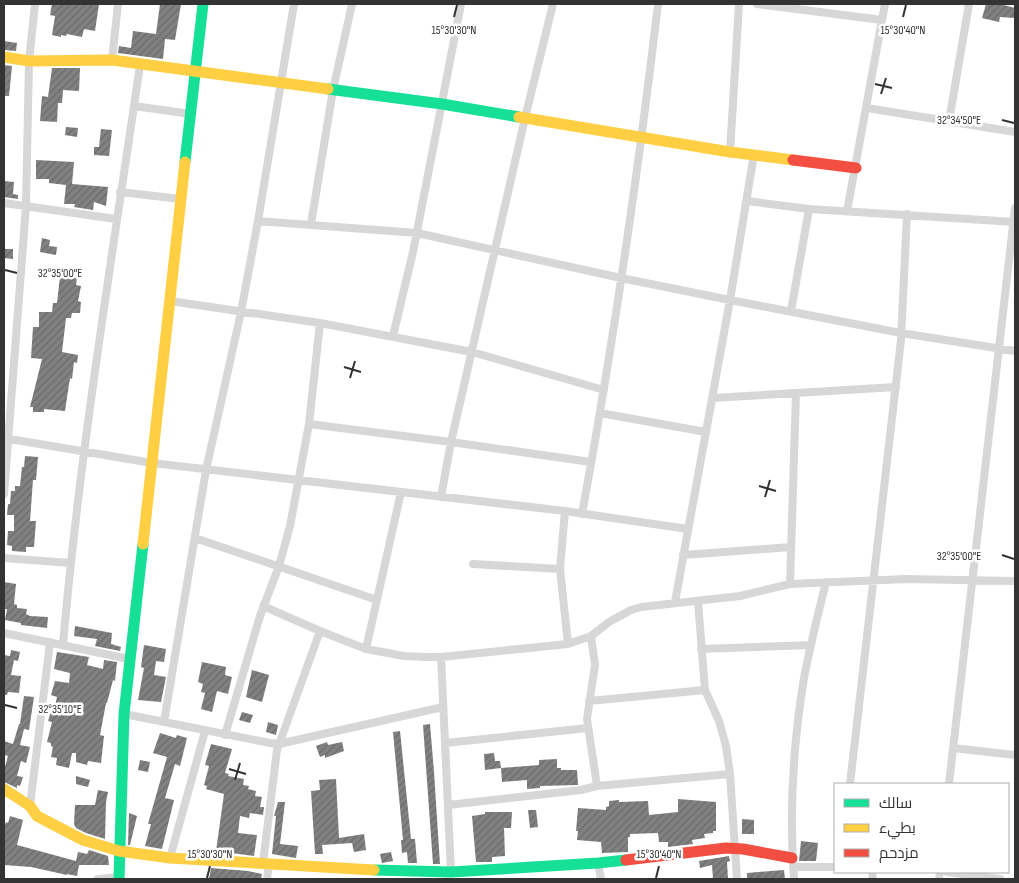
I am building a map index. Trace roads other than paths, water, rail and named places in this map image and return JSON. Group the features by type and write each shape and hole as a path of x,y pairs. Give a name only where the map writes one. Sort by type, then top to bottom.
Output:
{"street":[{"path":"4,494 6,438 26,206 29,61 35,4"},
{"path":"112,60 118,4"},
{"path":"98,879 118,878 124,714 129,658 203,4"},
{"path":"164,722 206,470 241,312 294,4"},
{"path":"311,224 334,90 352,4"},
{"path":"393,336 417,233 461,4"},
{"path":"440,497 525,118 553,4"},
{"path":"582,514 604,390 642,138 658,4"},
{"path":"730,152 739,4"},
{"path":"757,4 882,20"},
{"path":"847,211 885,4"},
{"path":"949,121 968,4"},
{"path":"4,57 29,61 112,60 442,104 730,152 856,168"},
{"path":"63,644 70,563 84,451 116,219 140,65"},
{"path":"134,106 191,114"},
{"path":"867,108 1015,132"},
{"path":"675,602 730,300 754,154"},
{"path":"120,192 181,199"},
{"path":"747,201 809,209 1014,222"},
{"path":"4,204 116,219"},
{"path":"949,783 1015,208"},
{"path":"792,311 809,209"},
{"path":"850,783 896,387 901,333 907,214"},
{"path":"258,221 417,233 730,300 901,333 1015,351"},
{"path":"170,301 320,323 472,352 604,390"},
{"path":"225,735 263,606 279,566 290,526 300,482 309,424 320,323"},
{"path":"712,398 896,387"},
{"path":"790,584 796,393"},
{"path":"600,414 706,432"},
{"path":"309,424 591,462"},
{"path":"6,438 152,463 582,514 688,529"},
{"path":"366,649 401,492"},
{"path":"565,512 560,569 568,644"},
{"path":"195,538 377,600"},
{"path":"683,555 791,546"},
{"path":"4,558 70,563"},
{"path":"473,564 560,569"},
{"path":"263,606 366,649 404,656 441,657 568,644 591,636 609,622 631,610 675,602 747,595 790,584 874,580 972,579 1015,581"},
{"path":"794,879 792,862 793,766 811,644 826,582"},
{"path":"698,601 705,690 722,731 730,774 737,879"},
{"path":"267,879 266,863 275,759 320,631"},
{"path":"4,633 129,658"},
{"path":"591,636 595,665 588,711 588,728 597,786"},
{"path":"30,806 50,642"},
{"path":"701,649 811,644"},
{"path":"441,657 451,872"},
{"path":"590,701 705,690"},
{"path":"124,714 279,744 444,707"},
{"path":"445,743 588,728"},
{"path":"170,858 205,731"},
{"path":"953,748 1015,755"},
{"path":"448,805 581,790 597,786 730,774"},
{"path":"4,789 30,806 37,816 83,840 119,851 170,858 266,863 355,875 428,876 451,872 500,874 735,848 792,862 834,867"},
{"path":"598,863 601,879"},
{"path":"955,873 1000,879"}]}
